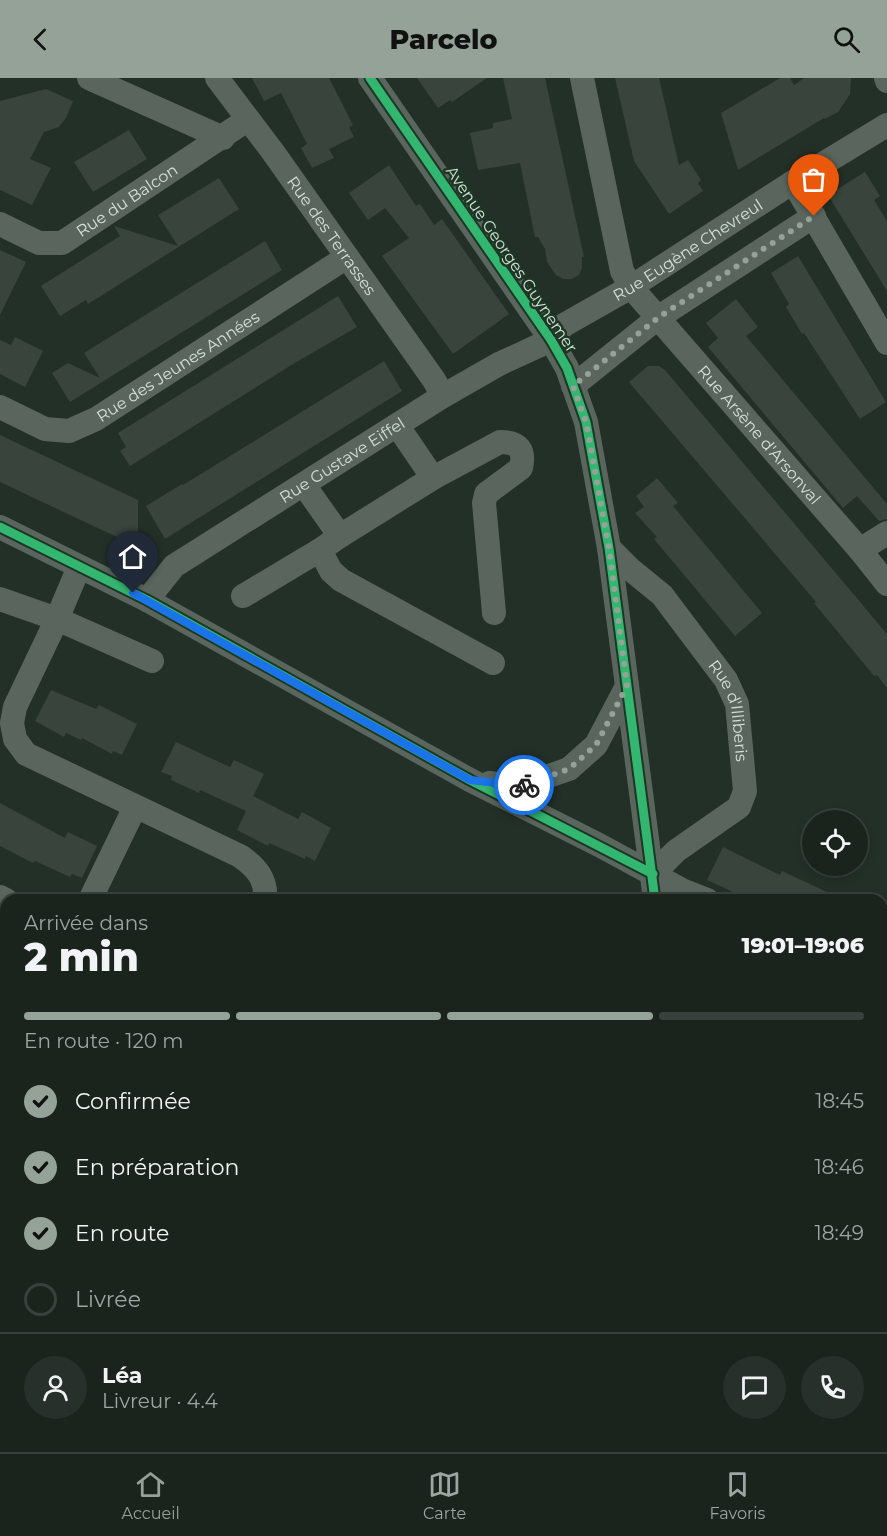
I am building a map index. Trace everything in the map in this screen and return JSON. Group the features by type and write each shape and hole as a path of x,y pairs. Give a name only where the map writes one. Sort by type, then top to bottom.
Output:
{"street":[{"path":"89,78 223,138"},
{"name":"Rue des Terrasses","path":"217,78 273,152 443,396"},
{"name":"Avenue Georges Guynemer","path":"370,78 551,340 567,368 586,422 609,548 655,894"},
{"path":"582,78 622,271 631,287"},
{"name":"Rue du Balcon","path":"0,224 39,243 62,243 247,120"},
{"name":"Rue Eugène Chevreul","path":"551,340 564,325 631,287 793,182 887,125"},
{"path":"793,182 885,336"},
{"path":"573,386 659,317 814,216"},
{"name":"Rue des Jeunes Années","path":"0,407 45,429 69,431 96,419 347,257"},
{"name":"Rue Arsène d'Arsonval","path":"631,287 887,584"},
{"name":"Rue Gustave Eiffel","path":"147,600 174,566 443,396 499,364 551,340"},
{"path":"397,425 433,478"},
{"path":"243,596 433,478 500,442 510,442 519,447 524,458 521,468 486,494 484,503 494,613"},
{"path":"304,485 340,536"},
{"path":"0,527 147,600 470,780 692,894"},
{"path":"860,550 887,533"},
{"name":"Rue d'Illiberis","path":"609,548 662,595 726,680 737,704 745,791 740,807 676,851 653,874"},
{"path":"320,550 331,571 341,580 493,663"},
{"path":"79,567 15,707 12,723 15,739 26,754 240,856 255,866 264,881 265,894"},
{"path":"0,599 57,619 152,661"},
{"path":"470,780 520,786 569,769 596,745 627,686"},
{"path":"93,894 135,807"}],"building":[{"path":"252,78 329,78 353,125 349,127 354,137 329,149 334,158 312,168 301,148 307,144 281,93 264,101"},
{"path":"417,78 487,78 452,102 450,100 438,108"},
{"path":"503,78 545,78 584,257 582,257 582,268 579,275 572,279 563,279 556,275 547,262 545,249 538,237 535,237 520,163 478,170 470,133 493,128 493,123 512,119"},
{"path":"615,78 659,78 679,165 688,160 701,180 698,183 703,191 669,214 634,161"},
{"path":"780,78 790,78 794,85 804,78 851,78 850,94 838,112 824,118 738,170 721,113"},
{"path":"46,89 73,101 66,118 59,127 44,132 30,159 51,168 32,205 0,190 0,101"},
{"path":"129,130 147,159 93,192 74,162"},
{"path":"389,165 416,206 420,204 434,225 442,219 509,314 453,354 382,256 409,238 385,208 368,220 349,193"},
{"path":"865,172 880,196 874,200 887,221 887,291 828,195"},
{"path":"219,178 239,209 88,304 86,300 60,316 41,286 120,236 114,226 178,246 158,215"},
{"path":"265,241 282,270 70,402 52,373 68,363 100,378 84,353"},
{"path":"0,250 26,262 0,315"},
{"path":"798,256 886,402 860,419 804,333 802,334 786,307 789,304 771,273"},
{"path":"338,296 357,327 293,364 130,466 120,451 126,447 118,433"},
{"path":"736,299 758,327 746,336 887,504 887,519 879,521 857,496 843,508 708,347 718,338 706,323"},
{"path":"15,337 43,351 25,387 0,374 0,340 11,345"},
{"path":"384,361 402,391 165,539 146,506"},
{"path":"648,366 659,366 665,370 887,634 887,688 877,675 874,676 814,603 816,602 629,382"},
{"path":"0,435 138,500 138,547 0,482"},
{"path":"657,478 678,503 673,506 762,613 735,636 654,539 657,537 635,513 644,507 636,496"},
{"path":"51,690 96,709 99,705 137,724 122,755 113,751 112,754 82,738 81,740 66,733 64,737 35,721"},
{"path":"176,742 230,767 234,760 264,774 246,811 200,790 199,793 171,780 172,776 161,772"},
{"path":"253,796 298,819 302,812 331,828 315,861 269,843 268,846 237,830"},
{"path":"0,803 65,838 68,832 97,846 82,878 72,874 70,877 35,861 33,863 0,846"},
{"path":"723,847 780,875 782,871 831,894 737,894 707,880"}],"cycle path":[{"path":"370,78 551,340 567,368 586,422 609,548 654,894"},
{"path":"0,527 147,600 470,780 653,874"}],"way so far":[{"path":"524,785 569,769 596,745 627,686 609,548 586,422 573,386 659,317 814,216"}],"route":[{"path":"133,593 470,780 524,785"}]}
